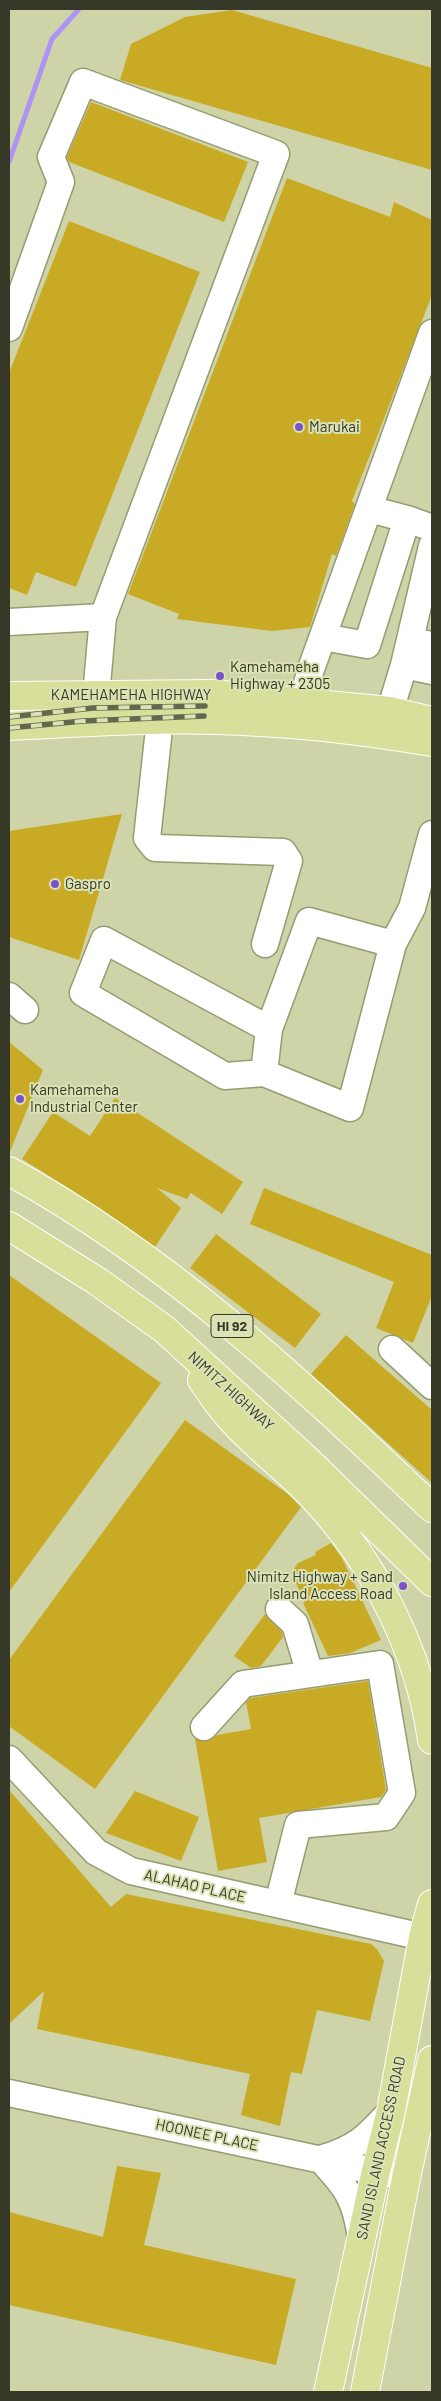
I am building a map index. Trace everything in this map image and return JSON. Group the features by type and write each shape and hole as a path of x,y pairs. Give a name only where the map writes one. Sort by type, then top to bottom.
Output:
{"main road":[{"name":"KAMEHAMEHA HIGHWAY","path":"9,696 212,694 302,701 390,711 432,721"},
{"name":"KAMEHAMEHA HIGHWAY","path":"9,726 160,720 217,720 302,724 432,742"},
{"name":"HI 92","path":"9,1172 101,1226 198,1296 344,1424 432,1508"},
{"name":"NIMITZ HIGHWAY","path":"9,1226 97,1280 164,1329 305,1458 432,1582"},
{"path":"164,1329 228,1415 314,1498 344,1532 388,1606 410,1655 424,1701 432,1740"},
{"name":"SAND ISLAND ACCESS ROAD","path":"328,2392 376,2171 391,2111 423,1937 432,1904"},
{"name":"SAND ISLAND ACCESS ROAD","path":"365,2392 406,2178 432,2060"}],"street":[{"path":"9,328 61,182 51,157 83,82 276,154 103,617 96,696"},
{"path":"302,701 323,637 432,333"},
{"path":"369,510 407,519 432,528"},
{"path":"323,637 367,645 407,519"},
{"path":"390,711 416,650 424,613 432,546"},
{"path":"9,622 103,617"},
{"path":"416,650 432,671"},
{"path":"160,720 147,838 155,848 284,852 289,861 265,944"},
{"path":"269,1029 104,940 83,993 225,1076 264,1073 350,1108 392,944 412,908 432,834"},
{"path":"264,1073 269,1029 309,921 392,944"},
{"path":"392,1349 432,1386"},
{"path":"279,1609 295,1624 310,1674"},
{"path":"204,1727 243,1684 380,1664 402,1793 386,1817 298,1824 278,1904"},
{"name":"ALAHAO PLACE","path":"9,1758 96,1852 131,1871 423,1937"},
{"name":"HOONEE PLACE","path":"9,2093 406,2178"},
{"path":"361,2239 357,2211 350,2197 343,2184 320,2159 350,2149 367,2137 391,2111"}],"building":[{"path":"232,10 432,68 432,170 120,80 131,44 185,17"},
{"path":"91,102 248,162 224,222 69,162 67,157"},
{"path":"287,178 390,217 394,202 432,220 432,295 352,501 355,504 336,556 332,554 310,627 272,631 177,619 179,614 128,594"},
{"path":"69,221 200,272 76,587 36,572 27,595 9,588 9,373"},
{"name":"Gaspro","path":"122,814 79,960 9,937 9,831"},
{"name":"Kamehameha Industrial Center","path":"9,1042 43,1070 9,1154"},
{"path":"115,1098 243,1182 222,1214 191,1193 187,1199 157,1188 181,1208 155,1247 22,1159 53,1112 90,1136"},
{"path":"264,1188 432,1255 432,1296 413,1343 376,1328 394,1282 250,1224"},
{"path":"216,1234 321,1314 295,1348 190,1268"},
{"path":"9,1275 161,1383 9,1592"},
{"path":"346,1335 432,1410 432,1483 311,1374"},
{"path":"185,1420 288,1494 301,1507 95,1789 9,1726 9,1660"},
{"path":"331,1543 342,1558 381,1640 350,1653 328,1656 291,1573 298,1563 316,1555 315,1552"},
{"path":"265,1614 282,1632 283,1637 261,1666 251,1668 234,1656"},
{"path":"368,1681 386,1790 381,1797 259,1818 267,1862 218,1871 195,1739 208,1741 217,1735 251,1729 246,1702 250,1698"},
{"path":"9,1790 111,1907 126,1894 371,1944 377,1949 384,1961 370,2021 317,2010 302,2074 291,2072 280,2126 241,2115 250,2074 37,2029 44,1991 9,2024"},
{"path":"135,1791 199,1817 181,1861 106,1833"},
{"path":"117,2166 161,2173 144,2245 296,2279 276,2365 9,2305 9,2212 103,2237"}],"waterway":[{"path":"9,162 52,39 79,9"}],"railway":[{"path":"9,717 93,708 205,706"},
{"path":"9,728 83,721 204,716"}],"place":[{"name":"Marukai","path":"299,427"},
{"name":"Kamehameha Highway + 2305","path":"220,676"},
{"name":"Gaspro","path":"55,884"},
{"name":"Kamehameha Industrial Center","path":"20,1099"},
{"name":"Nimitz Highway + Sand Island Access Road","path":"403,1586"}]}
